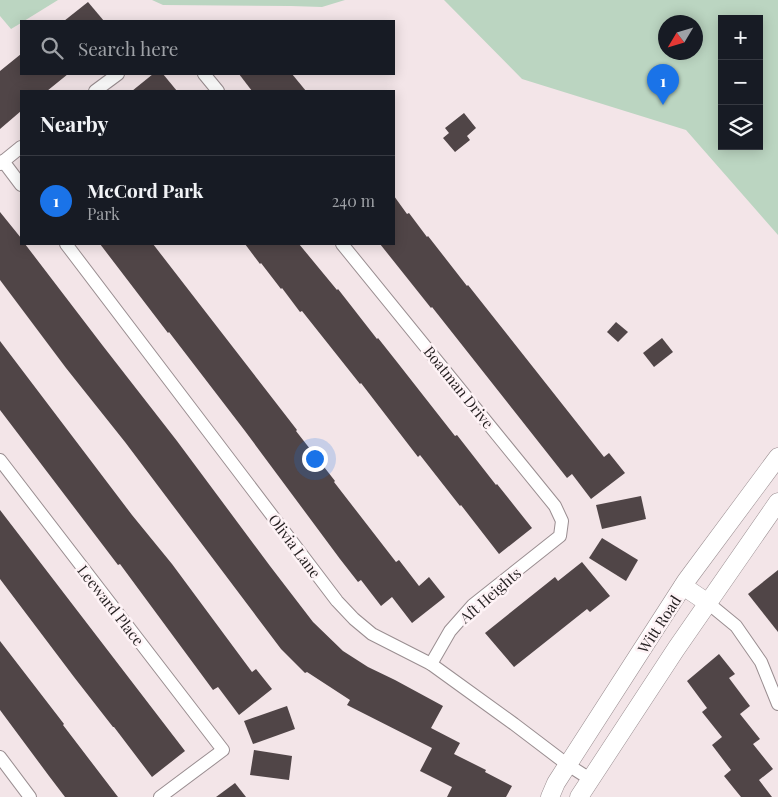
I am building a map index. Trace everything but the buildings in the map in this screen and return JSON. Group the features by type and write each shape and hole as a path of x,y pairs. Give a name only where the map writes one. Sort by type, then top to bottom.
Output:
{"street":[{"path":"96,90 117,75"},
{"path":"205,75 217,90"},
{"path":"20,148 2,162 20,184"},
{"name":"Olivia Lane","path":"67,245 337,601 354,619 372,634 431,664 568,765 590,779"},
{"name":"Boatman Drive","path":"343,245 555,506 562,521 560,536"},
{"name":"Witt Road","path":"550,797 556,783 683,586 778,457"},
{"name":"Leeward Place","path":"0,460 223,750 160,797"},
{"name":"Witt Road","path":"579,797 676,649 778,502"},
{"name":"Aft Heights","path":"431,664 450,631 473,605 560,536"},
{"path":"683,586 736,626 761,662 778,704"},
{"path":"0,757 30,797"}],"green space":[{"path":"0,0 58,0 26,20 20,20 20,24 11,29 0,16"},
{"path":"152,0 345,0 322,7 163,5"},
{"path":"444,0 778,0 778,235 686,130 522,79"}],"place":[{"name":"McCord Park","path":"663,105"}]}
